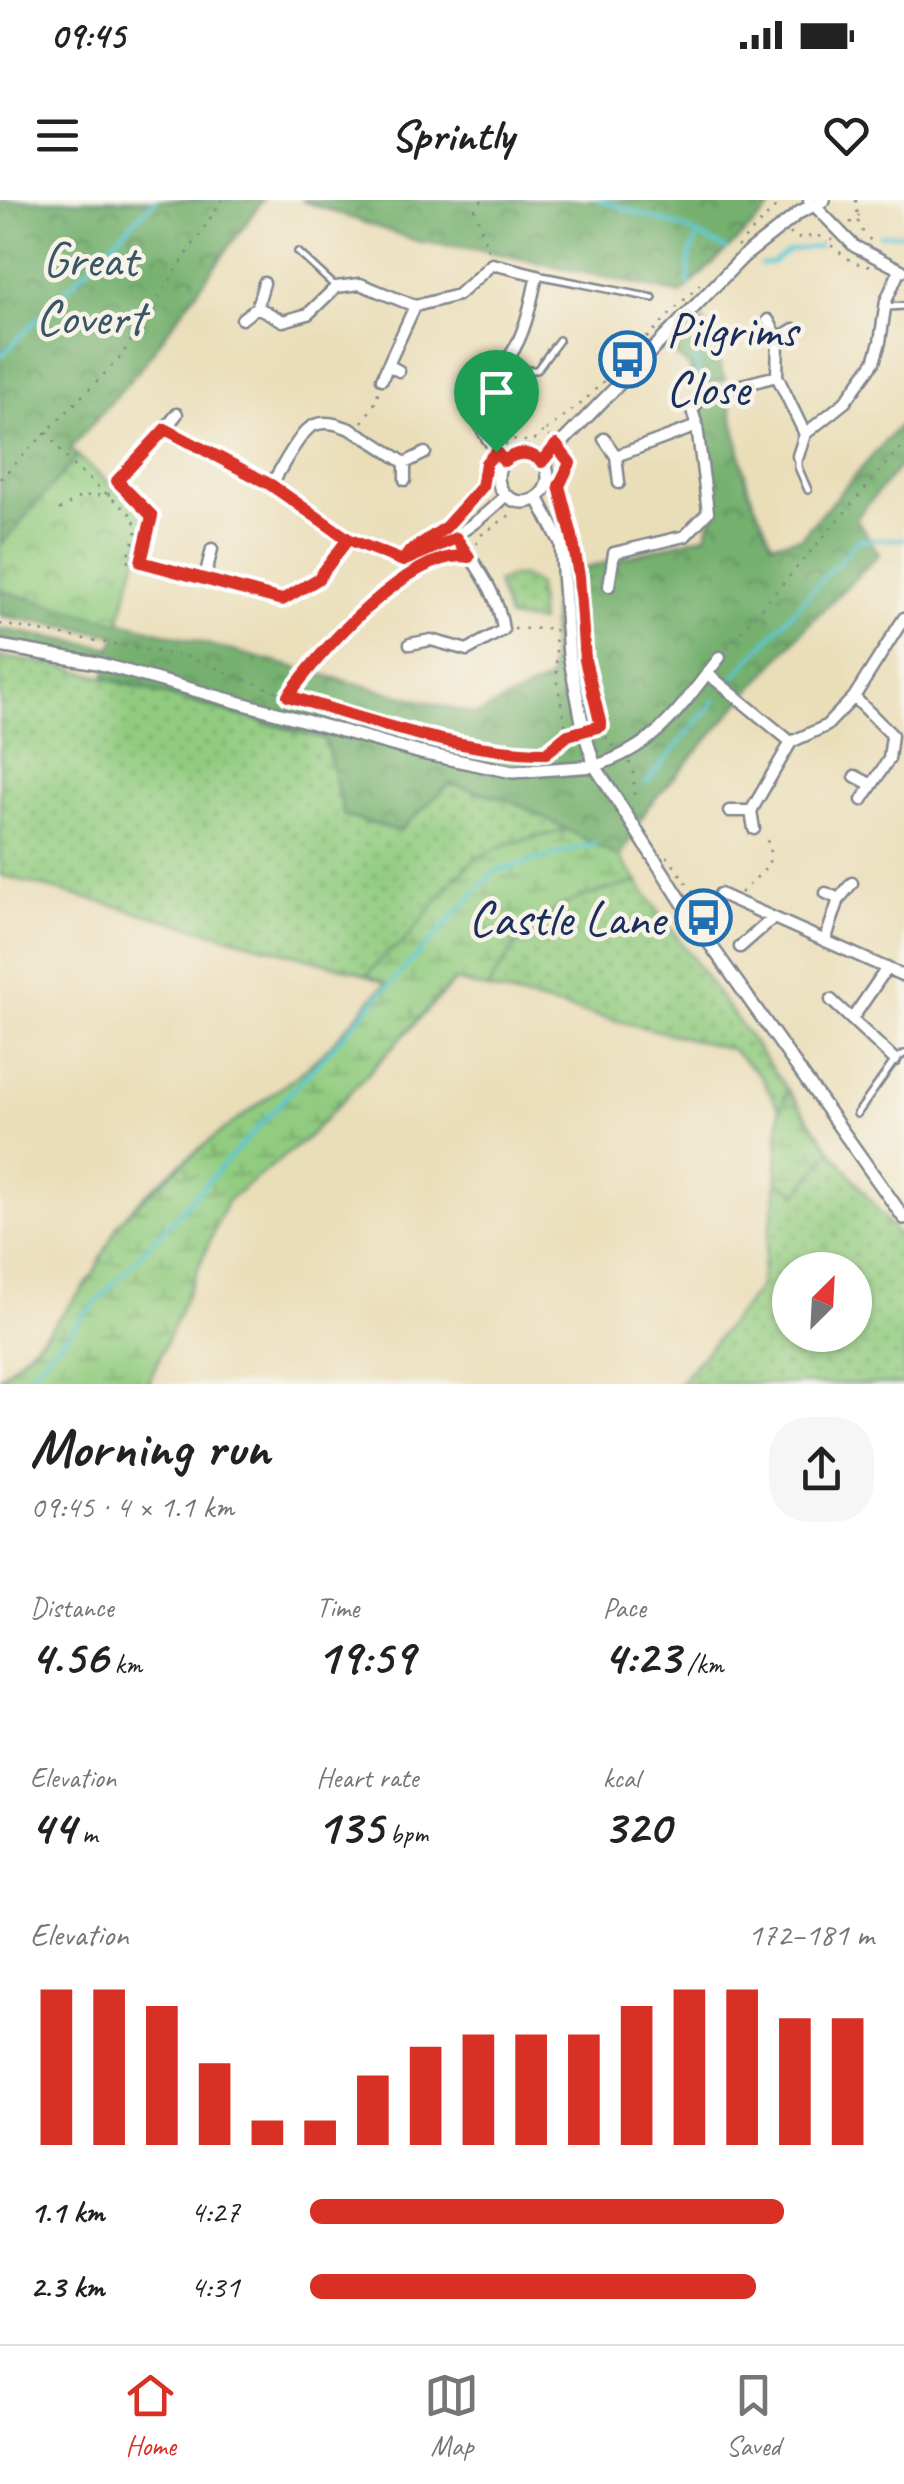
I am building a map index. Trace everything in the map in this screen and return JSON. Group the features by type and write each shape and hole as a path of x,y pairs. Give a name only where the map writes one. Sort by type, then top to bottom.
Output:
{"street":[{"path":"542,462 743,257 815,202 854,246 902,270 885,308 874,362 845,402 804,434 798,456"},
{"path":"257,307 283,320 308,314 336,286 360,284 414,306 458,295 492,264 537,274 528,316 510,356 484,386 475,404 480,427 500,456 498,480 502,499"},
{"path":"242,319 257,307 264,283"},
{"path":"382,379 393,368 414,306"},
{"path":"768,320 778,338 777,376 804,434"},
{"path":"778,338 794,330"},
{"path":"610,580 609,551 684,536 708,512 692,410 703,395 777,376"},
{"path":"117,481 177,414"},
{"path":"271,485 307,429 319,422 330,421 355,432 405,463"},
{"path":"616,456 697,426"},
{"path":"165,429 271,485 348,539 403,561 456,538 502,499 538,499"},
{"path":"604,439 616,456 619,483"},
{"path":"405,463 425,453"},
{"path":"500,456 532,454 542,462 548,480 538,499"},
{"path":"404,480 405,463"},
{"path":"538,499 560,543 569,655 595,766 700,930 904,1218"},
{"path":"410,644 432,640 467,650 503,630 501,614 486,581 456,538"},
{"path":"141,562 282,600 318,579 348,539"},
{"path":"204,581 212,550"},
{"path":"754,828 750,810 791,742 826,726 854,697 904,618"},
{"path":"0,646 98,663 421,753 513,772 595,766 626,756 672,719 720,656"},
{"path":"707,673 791,742"},
{"path":"854,697 892,734 889,760 862,800"},
{"path":"855,776 872,785"},
{"path":"729,812 750,810"},
{"path":"825,941 838,899 852,883"},
{"path":"826,893 838,899"},
{"path":"720,894 904,976"},
{"path":"740,947 773,918"},
{"path":"852,1019 887,968"},
{"path":"831,1000 900,1057"}],"lane":[{"path":"298,252 336,286"},
{"path":"537,274 653,298"},
{"path":"885,308 904,306"},
{"path":"510,356 527,370 537,370 559,340"},
{"path":"484,386 504,420"},
{"path":"798,456 798,467 808,490"},
{"path":"117,481 152,516 141,562"},
{"path":"857,1114 900,1057"}],"path":[{"path":"0,479 119,359 222,200"},
{"path":"482,200 475,209 492,264"},
{"path":"731,253 779,200"},
{"path":"856,200 859,227 872,243"},
{"path":"783,224 795,239 817,235 828,244"},
{"path":"445,528 482,487 486,463 500,456 512,439 532,442 582,402 708,276"},
{"path":"355,432 374,405 382,379"},
{"path":"46,431 71,464 133,516 137,530 127,560 134,567 141,562"},
{"path":"544,431 570,463 559,486 579,576 585,660 605,739 626,756 634,775 634,804"},
{"path":"720,656 904,444"},
{"path":"108,495 117,481"},
{"path":"59,510 82,496 108,495"},
{"path":"288,696 311,663 374,599 408,576 449,557 469,557 482,536 510,515 502,499"},
{"path":"579,576 610,580"},
{"path":"0,624 188,657 288,696 435,740 491,751 546,753 568,735 584,732"},
{"path":"503,630 555,628 557,682 568,735"},
{"path":"734,901 769,865 770,844 754,828"},
{"path":"661,848 704,908 720,894"}],"green space":[{"name":"Great Covert","path":"0,200 263,200 140,369 70,449 78,456 0,546"},
{"path":"300,200 774,200 769,210 681,294 478,249 420,242"},
{"path":"703,319 725,380 695,387 686,377 692,369 669,350"},
{"path":"729,399 748,488 772,543 800,538 904,420 904,461 856,518 879,554 810,623 648,807 620,858 512,801 450,784 399,831 344,816 325,739 105,678 108,661 0,640 0,629 112,648 116,635 0,616 0,590 476,715 550,679 554,577 706,535 714,509 701,410 708,400"},
{"path":"78,456 148,517 119,623 0,590 0,546"},
{"path":"513,576 537,585 540,622 508,618 497,582"},
{"path":"0,657 58,665 325,739 399,831 449,784 512,801 620,858 831,1150 904,1243 904,1384 679,1384 759,1288 776,1194 780,1110 760,1075 731,1049 455,981 308,1137 227,1201 151,1384 0,1384 0,1378 49,1330 82,1290 135,1205 195,1152 313,1062 386,983 355,971 0,875"},
{"path":"567,830 620,858 638,882 585,896 548,915 518,944 487,989 454,981 308,1137 227,1201 148,1384 0,1384 0,1378 40,1341 91,1279 118,1224 213,1138 325,1051 386,983 367,975 385,954 402,944 456,877 478,857 510,843"},
{"path":"787,1089 831,1150 798,1193 777,1181 780,1110"}],"waterway":[{"path":"0,357 155,200"},
{"path":"599,200 681,227 726,249"},
{"path":"880,235 904,234"},
{"path":"689,285 689,257 698,237"},
{"path":"761,265 772,263 789,251 820,246"},
{"path":"693,323 698,378"},
{"path":"735,676 858,540 904,539"},
{"path":"646,783 715,700"},
{"path":"21,1384 494,872 596,843"}],"place":[{"name":"Pilgrims Close","path":"627,359"},
{"name":"Castle Lane","path":"704,918"}],"route":[{"path":"496,452 486,463 482,487 445,528 410,551 403,561 348,539 271,485 165,429 117,481 152,516 141,562 282,600 318,579 348,539 377,553 403,561 456,538 469,557 449,557 408,576 374,599 311,663 288,696 435,740 491,751 546,753 568,735 601,726 585,660 579,576 559,486 570,463 556,445 542,462 532,454 519,453 504,461 496,452"}]}
